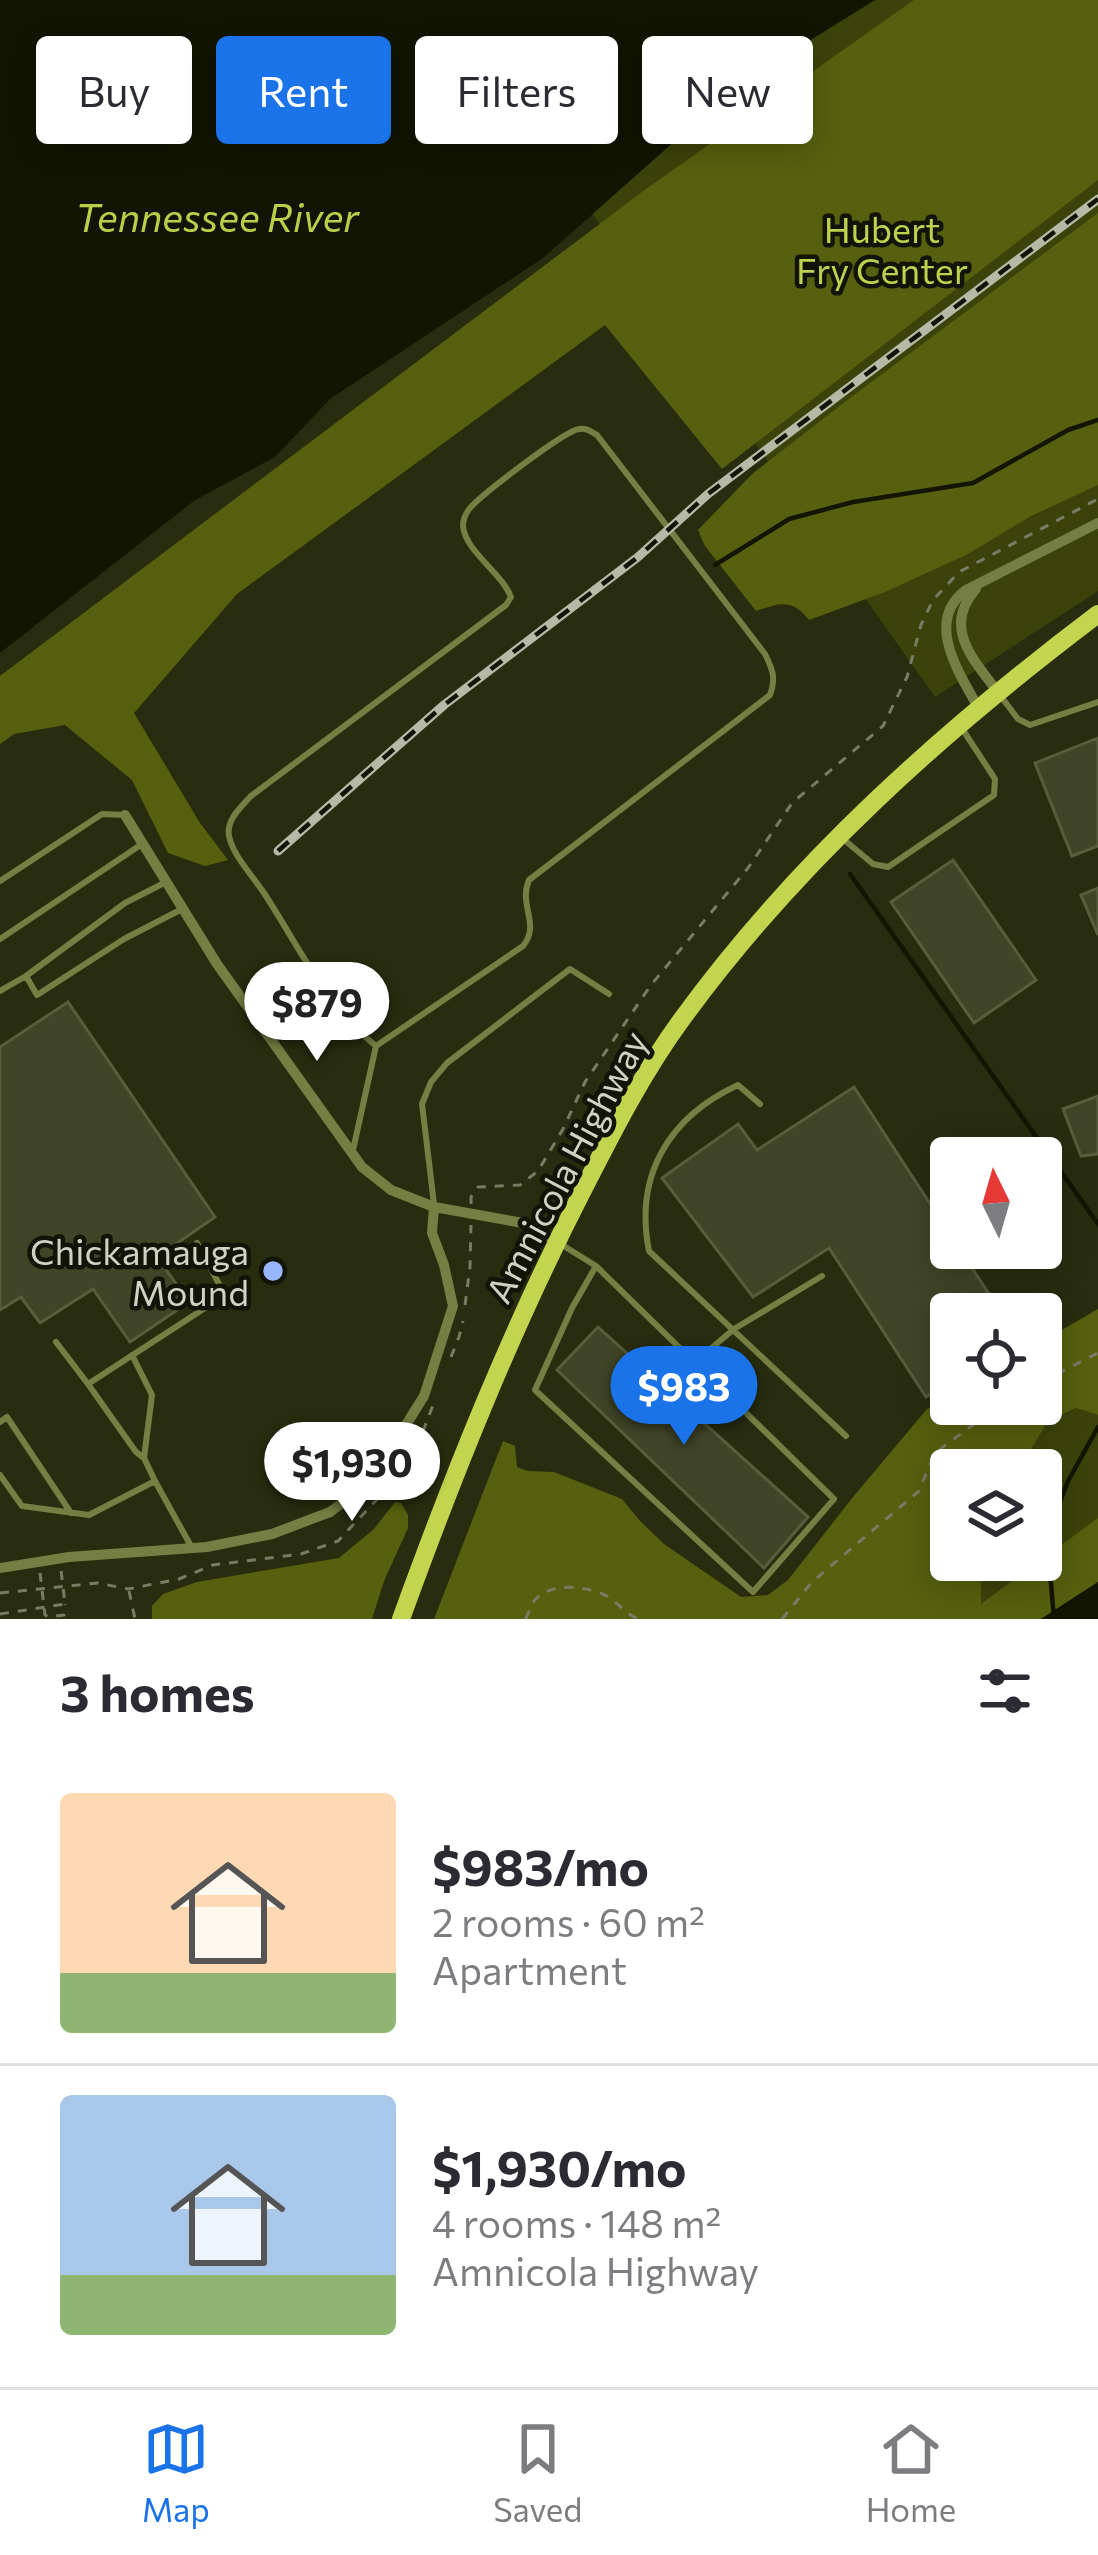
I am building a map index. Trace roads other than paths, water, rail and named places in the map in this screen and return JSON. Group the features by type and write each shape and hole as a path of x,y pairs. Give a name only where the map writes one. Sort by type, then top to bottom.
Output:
{"main road":[{"name":"Amnicola Highway","path":"401,1619 504,1351 611,1135 679,1022 768,911 839,835 978,707 1098,614"}],"street":[{"path":"978,707 950,653 949,608 957,596 1098,523"},
{"path":"981,584 963,611 964,644 997,691"},
{"path":"125,815 217,964 362,1167 391,1190 434,1208 523,1222 556,1241"},
{"path":"0,1568 69,1557 193,1548 272,1534 330,1512 371,1481 424,1396 453,1306 432,1233 434,1208"}],"lane":[{"path":"352,1154 376,1046 523,946 531,937 524,893 529,880 770,694 774,683 774,670 765,654 589,430 578,429 561,437 465,515 463,524 472,545 508,588 511,597 506,605 251,796 230,824 228,834 239,856 312,970 341,1012 376,1046"},
{"path":"997,691 1018,719 1030,725 1098,702"},
{"path":"839,835 873,864 888,867 994,795 995,779 959,724"},
{"path":"0,881 102,814 125,815"},
{"path":"0,939 142,844"},
{"path":"0,991 125,903 166,882"},
{"path":"26,976 37,995 124,939 182,909"},
{"path":"434,1208 422,1104 439,1071 570,969 609,994"},
{"path":"760,1104 738,1085 714,1096 658,1152 644,1223 649,1251 846,1436"},
{"path":"556,1241 596,1266 834,1499 753,1592 535,1390 596,1266"},
{"path":"88,1384 225,1294 197,1243"},
{"path":"695,1362 734,1329 822,1276"},
{"path":"56,1342 144,1458 193,1548"},
{"path":"132,1354 152,1395 144,1458"},
{"path":"0,1422 7,1418 71,1514"},
{"path":"0,1475 22,1506 89,1515 154,1481"}],"water":[{"name":"Tennessee River","path":"0,0 875,0 813,38 642,36 642,144 671,144 543,258 330,399 275,457 195,500 0,653"},
{"path":"1098,1582 1098,1619 1041,1619"}],"waterway":[{"path":"715,565 789,519 853,502 973,483 1068,430 1098,420"},
{"path":"850,874 1098,1224"},
{"path":"1054,1619 1047,1536 1068,1481 1098,1427"}],"railway":[{"path":"278,851 444,705 638,557 708,494 1098,199"}],"place":[{"name":"Chickamauga Mound","path":"273,1271"}],"park label":[{"name":"Hubert Fry Center","path":"882,248"}]}
